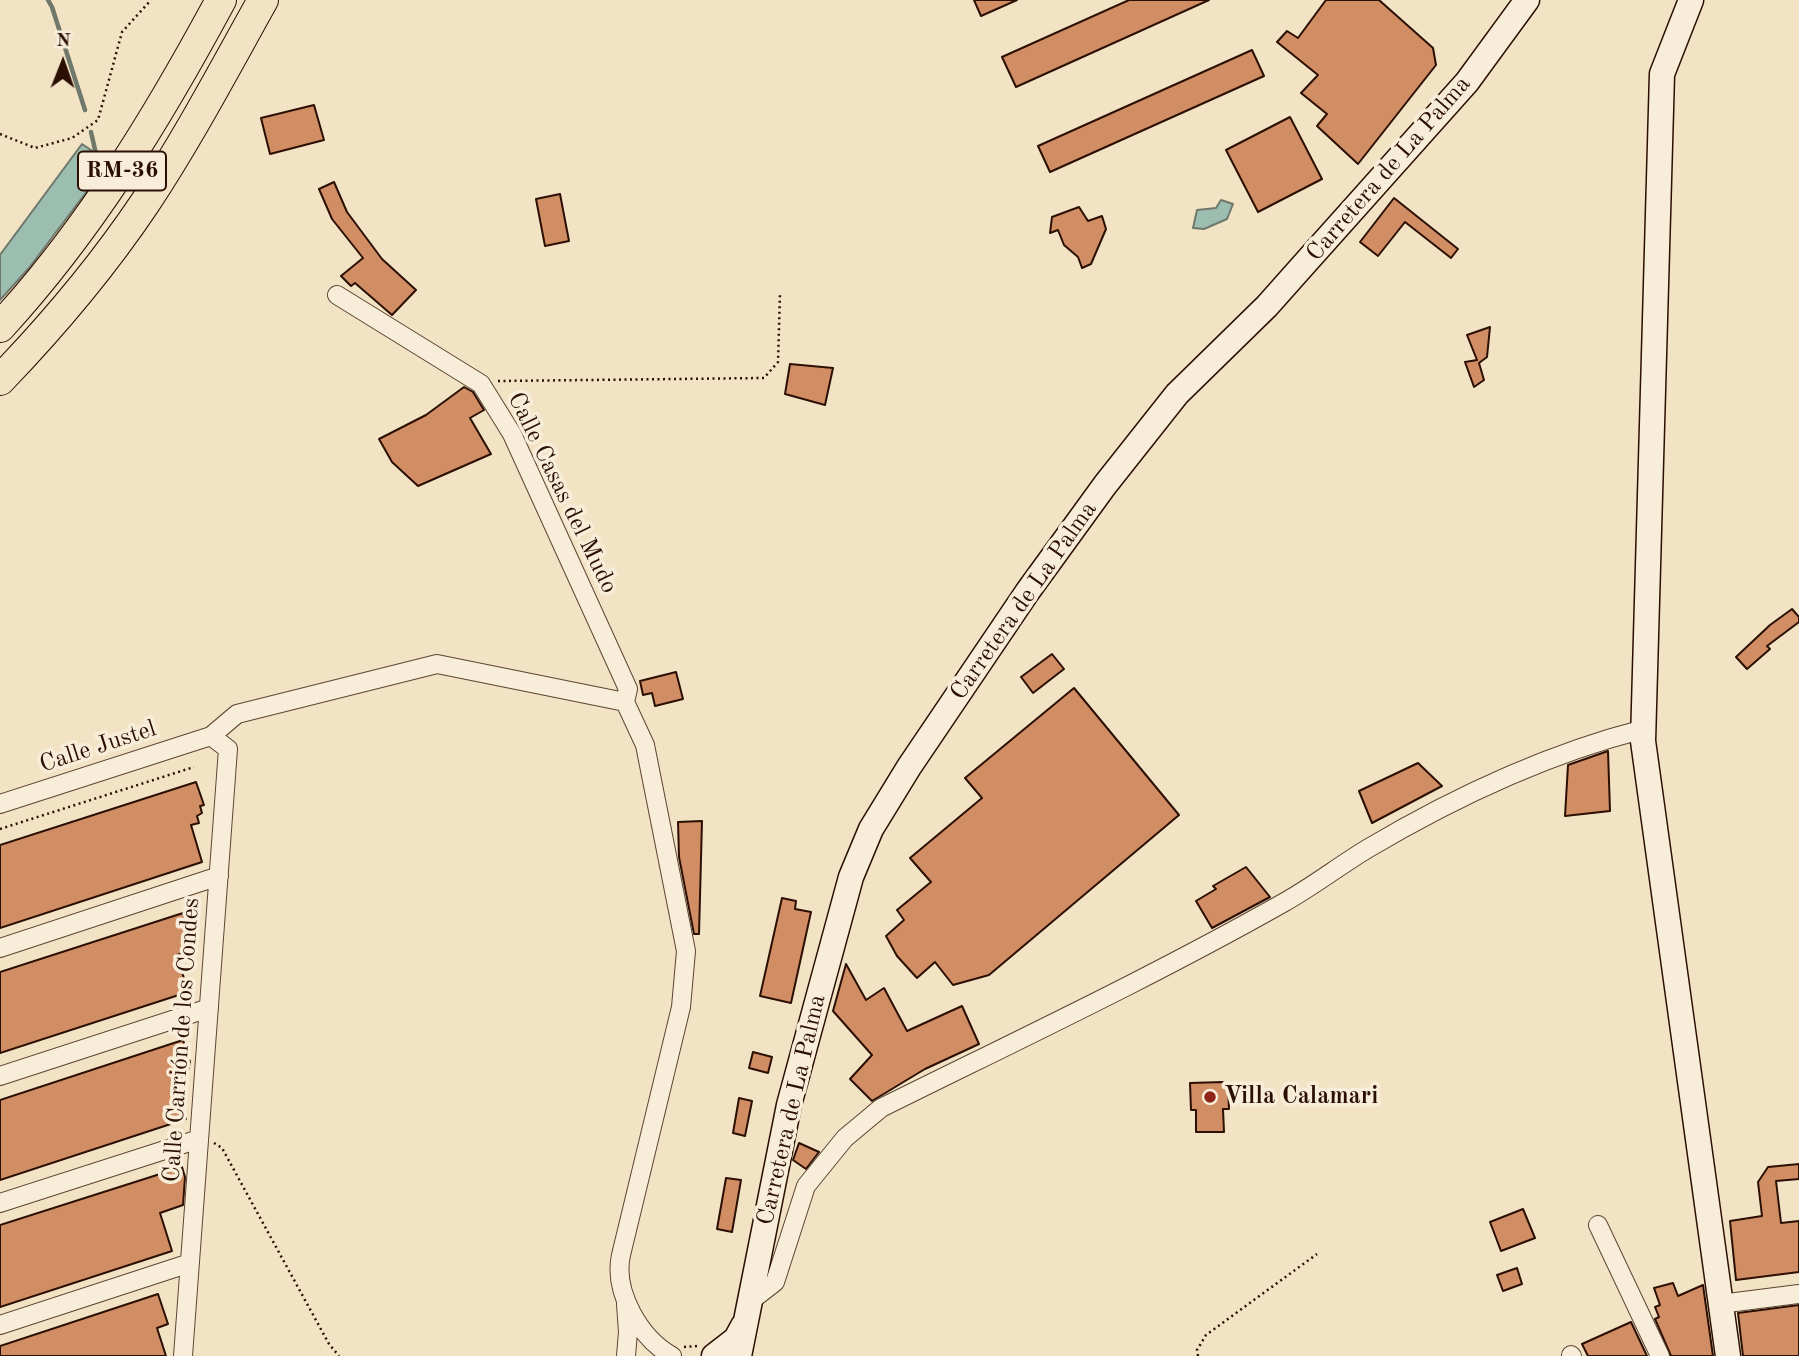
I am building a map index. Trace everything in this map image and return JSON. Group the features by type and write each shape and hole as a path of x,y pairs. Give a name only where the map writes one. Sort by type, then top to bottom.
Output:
{"highway":[{"name":"RM-36","path":"0,327 46,275 114,183 221,0"},
{"name":"RM-36","path":"0,380 74,298 144,203 205,104 263,0"}],"main road":[{"name":"Carretera de La Palma","path":"739,1356 789,1105 851,877 871,829 909,767 1018,606 1113,475 1177,394 1267,306 1467,82 1527,0"},
{"path":"1691,0 1662,75 1643,741 1728,1356"},
{"name":"Carretera de La Palma","path":"714,1356 736,1339 747,1313"}],"street":[{"name":"Calle Casas del Mudo","path":"337,295 481,384 512,434 628,689 625,702 645,745 686,951 681,1007 619,1266 619,1277 626,1297"},
{"path":"211,736 237,714 437,664 625,702"},
{"path":"747,1313 775,1282 806,1186 845,1138 881,1108 1154,972 1261,915 1366,849 1444,805 1530,767 1619,735 1644,729"},
{"name":"Calle Justel","path":"0,804 211,736"},
{"name":"Calle Carrión de los Condes","path":"183,1356 228,749 211,736"},
{"path":"0,948 219,876"},
{"path":"0,1076 209,1008"},
{"path":"0,1203 199,1136"},
{"path":"1598,1225 1660,1356"},
{"path":"0,1325 190,1263"},
{"path":"1720,1304 1799,1294"},
{"path":"626,1297 626,1356"},
{"path":"626,1297 648,1337 672,1356"}],"path":[{"path":"0,134 35,148 72,138 98,120 122,32 151,0"},
{"path":"486,393 498,381 764,378 778,362 780,293"},
{"path":"0,829 194,767"},
{"path":"199,1136 222,1148 329,1344 340,1356"},
{"path":"1198,1356 1197,1350 1206,1335 1317,1254"}],"shaded area":[{"path":"82,144 109,162 29,268 0,300 0,255"},
{"path":"1221,200 1233,204 1227,219 1204,229 1193,228 1197,210 1216,208"}],"building":[{"path":"974,0 1017,0 981,16"},
{"path":"1129,0 1209,0 1016,87 1002,57"},
{"path":"1326,0 1379,0 1433,48 1436,65 1358,164 1317,126 1327,114 1301,93 1318,75 1277,42 1287,31 1298,38"},
{"path":"1252,50 1264,76 1050,172 1038,146"},
{"path":"314,105 324,140 270,154 261,118"},
{"path":"1290,117 1322,179 1258,212 1226,150"},
{"path":"334,182 347,212 382,259 416,290 392,315 355,283 351,286 341,276 363,258 332,219 319,189"},
{"path":"560,194 569,241 545,246 536,199"},
{"path":"1394,198 1458,249 1451,258 1405,222 1378,256 1360,242"},
{"path":"1079,207 1088,221 1102,216 1106,229 1091,264 1082,268 1078,257 1064,245 1058,230 1050,233 1052,217"},
{"path":"1490,327 1487,357 1479,363 1484,380 1474,387 1465,362 1477,360 1467,335"},
{"path":"790,364 833,368 825,405 785,394"},
{"path":"464,387 473,392 484,410 470,418 491,454 418,486 392,462 379,439 426,415"},
{"path":"1792,609 1799,617 1799,622 1767,646 1770,649 1747,669 1736,657 1770,625"},
{"path":"1052,654 1064,669 1033,693 1021,677"},
{"path":"676,672 683,699 655,706 652,693 643,695 640,681"},
{"path":"1074,688 1179,815 989,975 953,985 935,962 917,978 897,956 886,936 904,920 897,910 931,882 910,858 982,798 965,778"},
{"path":"1608,751 1610,811 1565,816 1568,765"},
{"path":"1418,763 1442,786 1372,823 1359,791"},
{"path":"196,782 204,805 200,806 202,813 197,816 199,823 191,825 202,862 0,928 0,845"},
{"path":"702,821 699,934 694,934 679,857 678,822"},
{"path":"1246,867 1270,897 1212,928 1196,901 1216,889 1213,886"},
{"path":"782,898 796,901 795,909 811,912 791,1003 760,996"},
{"path":"183,913 195,949 177,955 188,992 0,1053 0,972"},
{"path":"846,964 866,1000 884,988 907,1031 962,1006 979,1044 925,1069 872,1101 850,1079 872,1055 833,1011"},
{"path":"183,1040 190,1062 187,1075 173,1079 186,1119 0,1180 0,1100"},
{"path":"753,1052 772,1057 768,1073 749,1068"},
{"name":"Villa Calamari","path":"1223,1082 1223,1086 1228,1086 1229,1109 1223,1109 1224,1132 1196,1132 1196,1110 1191,1110 1190,1083"},
{"path":"739,1098 752,1101 745,1136 733,1133"},
{"path":"799,1143 819,1152 806,1169 793,1160"},
{"path":"1799,1164 1799,1179 1776,1181 1781,1223 1799,1221 1799,1272 1736,1280 1730,1221 1762,1216 1758,1182 1768,1167"},
{"path":"182,1167 185,1177 183,1205 160,1213 172,1251 0,1307 0,1225"},
{"path":"726,1178 741,1180 732,1232 717,1229"},
{"path":"1523,1209 1535,1238 1501,1251 1490,1222"},
{"path":"1517,1268 1522,1284 1503,1291 1497,1275"},
{"path":"1673,1283 1678,1296 1703,1285 1713,1356 1671,1356 1655,1319 1659,1317 1655,1307 1660,1305 1654,1288"},
{"path":"158,1294 168,1324 157,1328 166,1356 0,1356 0,1346"},
{"path":"1799,1305 1799,1356 1743,1356 1738,1313"},
{"path":"1631,1322 1647,1356 1588,1356 1582,1344"}],"waterway":[{"path":"48,0 85,110"},
{"path":"91,132 96,154 94,157"}],"place":[{"name":"Villa Calamari","path":"1210,1097"}]}
